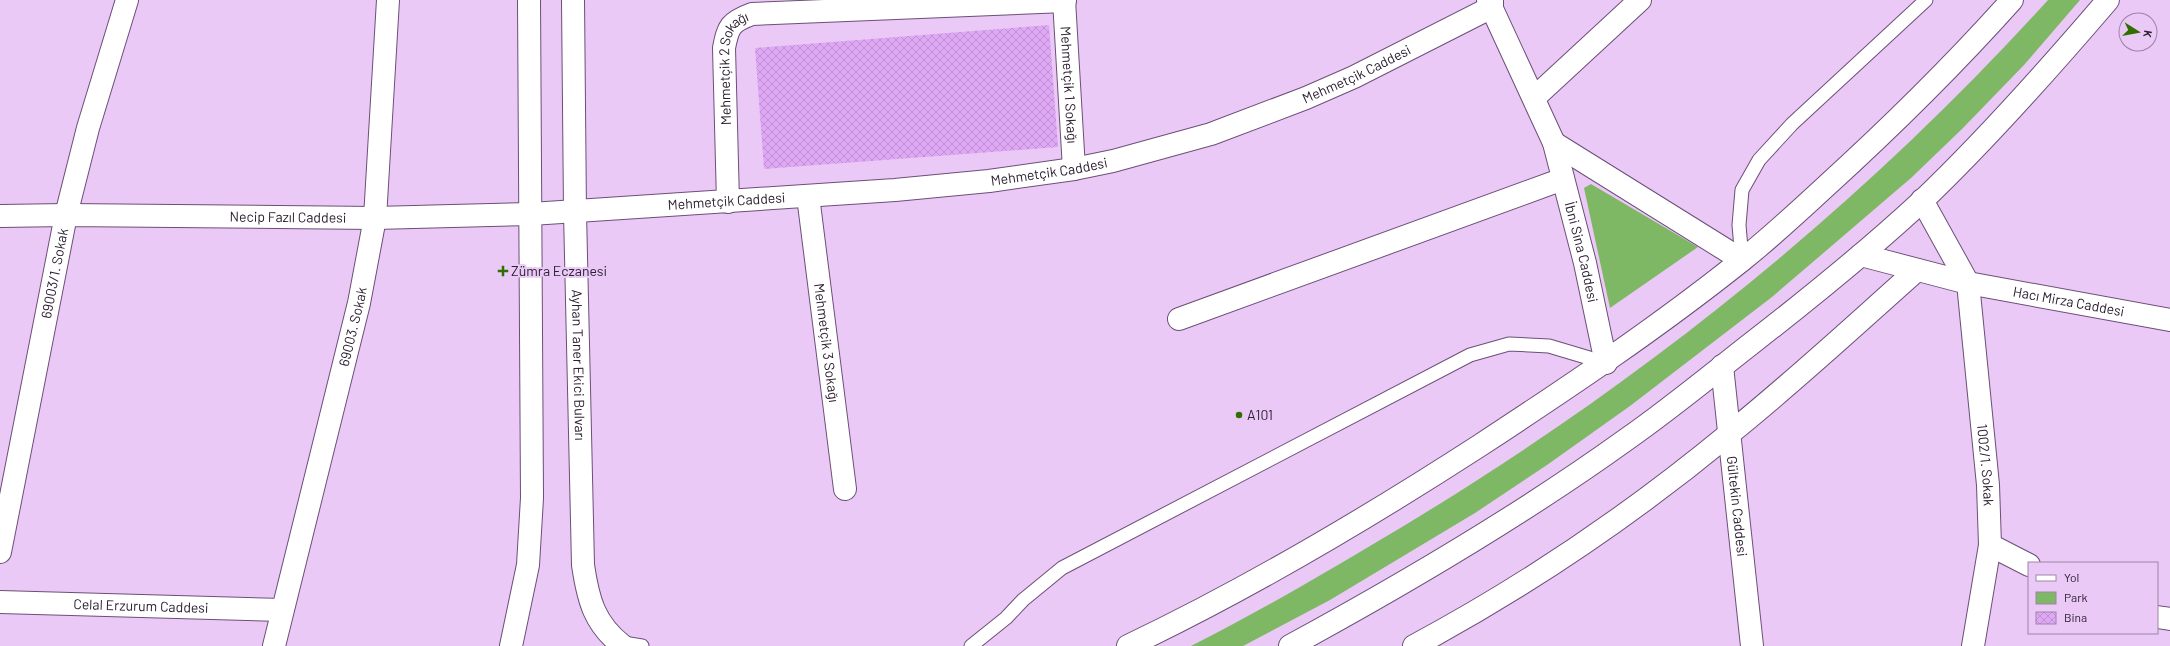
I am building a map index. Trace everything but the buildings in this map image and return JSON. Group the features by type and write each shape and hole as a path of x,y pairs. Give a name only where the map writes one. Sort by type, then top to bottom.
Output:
{"main road":[{"name":"69003/1. Sokak","path":"0,552 66,215 88,128 127,0"},
{"name":"69003. Sokak","path":"274,646 343,371 359,303 375,218 388,0"},
{"path":"511,646 528,565 532,498 529,0"},
{"name":"Ayhan Taner Ekici Bulvarı","path":"573,0 575,212 583,566 588,598 599,621 620,644"},
{"path":"1534,98 1640,0"},
{"path":"1128,646 1175,624 1349,528 1456,461 1606,362 1742,260 1876,141 1978,38 2012,0"},
{"path":"1290,646 1414,578 1556,488 1627,439 1722,366 1861,255 1922,200 2060,57 2108,0"},
{"name":"Mehmetçik 1 Sokağı","path":"1064,1 1074,169"},
{"name":"Mehmetçik 2 Sokağı","path":"728,202 724,48 727,32 736,20 752,14 1064,1"},
{"name":"Mehmetçik Caddesi","path":"575,212 728,202 981,182 1074,169 1163,148 1211,134 1259,116 1354,77 1491,2"},
{"name":"İbni Sina Caddesi","path":"1491,2 1554,143 1585,263 1606,362"},
{"path":"1554,143 1742,260"},
{"path":"1179,319 1563,179"},
{"name":"Mehmetçik 3 Sokağı","path":"808,196 845,489"},
{"path":"1922,200 1968,283"},
{"name":"Necip Fazıl Caddesi","path":"0,216 66,215 375,218 575,212"},
{"name":"Hacı Mirza Caddesi","path":"1861,255 1968,283 2170,320"},
{"path":"1414,646 1537,574 1603,530 1729,434 1917,270"},
{"name":"1002/1. Sokak","path":"1968,283 1988,486 1990,545 1973,646"},
{"name":"Gültekin Caddesi","path":"1722,366 1752,646"},
{"path":"1990,545 2028,564"},
{"name":"Celal Erzurum Caddesi","path":"0,602 282,610"},
{"path":"2158,617 2170,619"}],"lane":[{"path":"1742,260 1739,225 1742,190 1759,160 1792,124 1926,0"},
{"path":"973,646 1062,568 1470,355 1509,344 1548,346 1606,362"},
{"path":"620,644 642,646"}],"green space":[{"path":"2048,0 2080,0 2024,65 1962,129 1911,178 1772,297 1630,406 1547,465 1475,513 1330,600 1243,646 1191,646 1307,583 1468,486 1558,426 1647,363 1732,297 1815,228 1895,155 1973,79"},
{"path":"1591,184 1698,247 1610,308 1584,188"}],"place":[{"name":"Zümra Eczanesi","path":"503,271"},
{"name":"A101","path":"1239,415"}]}
